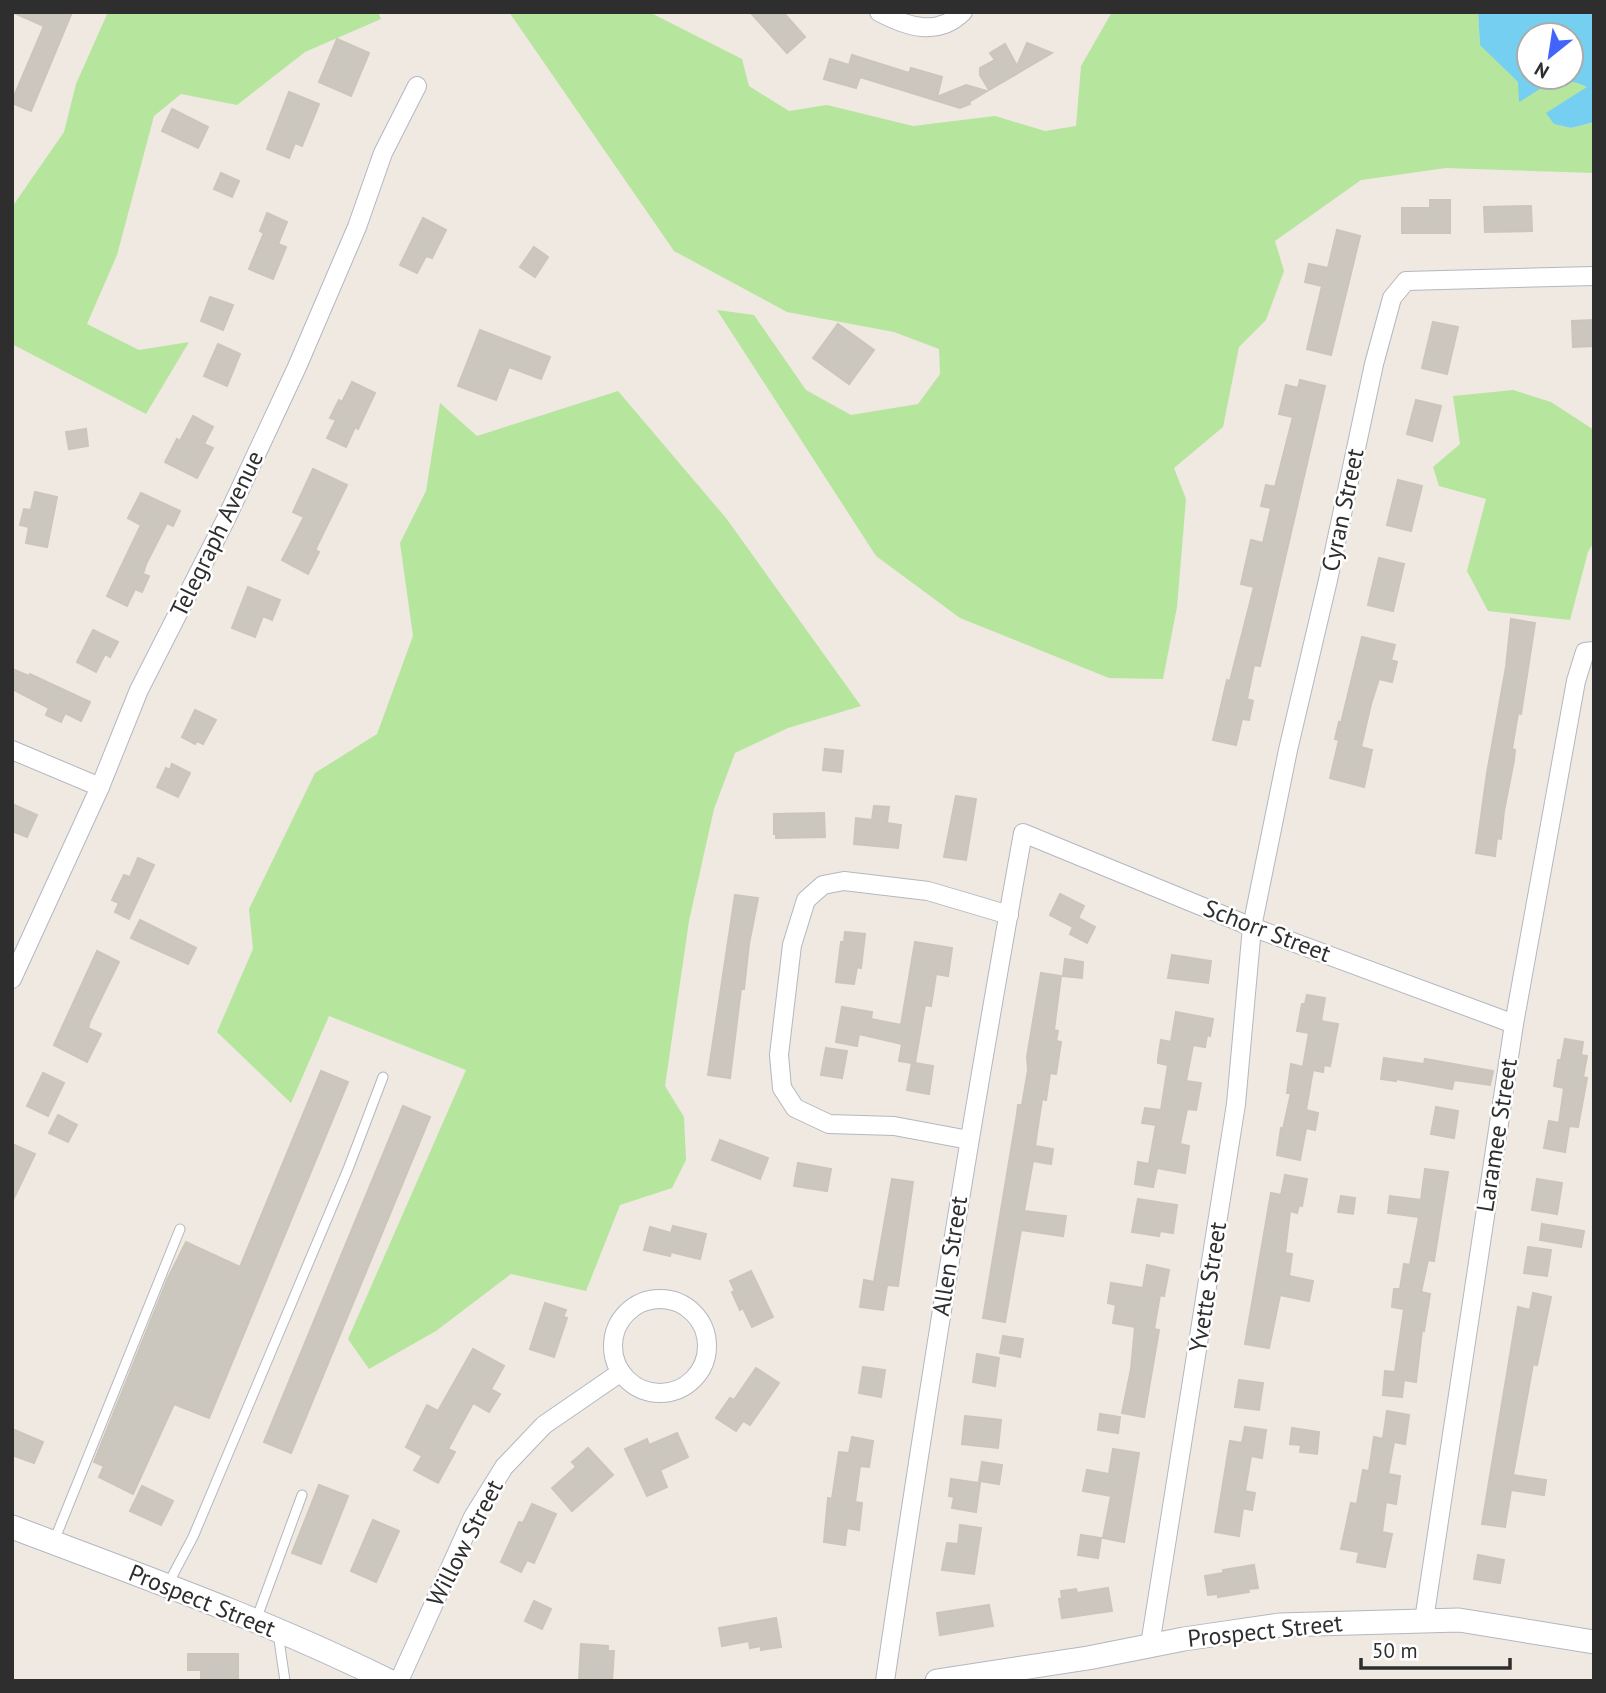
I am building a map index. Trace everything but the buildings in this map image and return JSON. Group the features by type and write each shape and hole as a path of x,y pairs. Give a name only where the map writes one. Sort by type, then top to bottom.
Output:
{"main road":[{"name":"Prospect Street","path":"12,1527 167,1586 277,1631 362,1674 389,1681"},
{"name":"Prospect Street","path":"937,1681 1280,1625 1459,1620 1594,1642"}],"street":[{"path":"879,12 910,26 940,27 963,12"},
{"name":"Telegraph Avenue","path":"12,979 100,787 139,690 226,519 297,367 357,226 383,153 416,86"},
{"name":"Cyran Street","path":"1252,927 1288,750 1374,365 1392,298 1406,281 1594,276"},
{"name":"Laramee Street","path":"1424,1620 1514,1024 1576,681 1589,652"},
{"path":"12,750 100,787"},
{"name":"Schorr Street","path":"1023,833 1252,927 1514,1024"},
{"name":"Allen Street","path":"885,1681 931,1372 1023,833"},
{"path":"969,1140 894,1126 830,1124 795,1108 782,1088 779,1055 792,945 806,900 823,885 844,881 928,891 1009,915"},
{"name":"Yvette Street","path":"1150,1646 1236,1104 1252,927"},
{"path":"650,1300 669,1300 686,1307 698,1320 705,1337 706,1355 699,1372 686,1384 669,1391 651,1391 634,1385 621,1371 614,1355 614,1336 621,1320 634,1307 650,1300"},
{"name":"Willow Street","path":"399,1681 473,1517 504,1467 544,1425 621,1371"}],"lane":[{"path":"167,1586 193,1537 348,1169 383,1077"},
{"path":"54,1543 180,1228"},
{"path":"255,1622 302,1495"},
{"path":"277,1631 285,1681"}],"green space":[{"path":"108,12 378,12 381,19 305,52 237,105 181,94 154,116 117,255 87,324 139,350 189,342 146,414 12,344 12,207 64,132 76,84"},
{"path":"509,12 649,12 742,59 749,86 789,111 827,105 913,126 995,116 1045,131 1076,126 1081,66 1112,12 1478,12 1480,44 1515,79 1515,91 1584,91 1554,124 1571,128 1594,122 1594,173 1446,168 1361,180 1275,241 1284,271 1266,320 1239,347 1223,427 1174,468 1186,499 1177,607 1163,679 1109,678 960,618 876,556 717,310 754,315 806,390 851,415 918,404 940,374 939,349 894,332 787,312 674,251"},
{"path":"1513,390 1551,402 1594,430 1594,542 1588,552 1570,620 1488,611 1467,571 1486,499 1439,486 1433,467 1460,444 1453,396"},
{"path":"618,391 726,518 861,706 788,728 735,753 714,809 689,921 665,1086 684,1117 686,1160 672,1188 620,1205 586,1291 511,1274 436,1331 369,1369 348,1339 466,1070 329,1016 291,1103 217,1032 253,949 249,909 315,773 377,734 413,636 400,543 426,491 440,403 477,436"}],"water":[{"path":"1478,12 1594,12 1594,122 1571,128 1554,124 1546,113 1581,91 1585,91 1587,87 1585,21 1515,21 1515,79 1480,45"},
{"path":"1518,91 1537,91 1519,102"}]}
